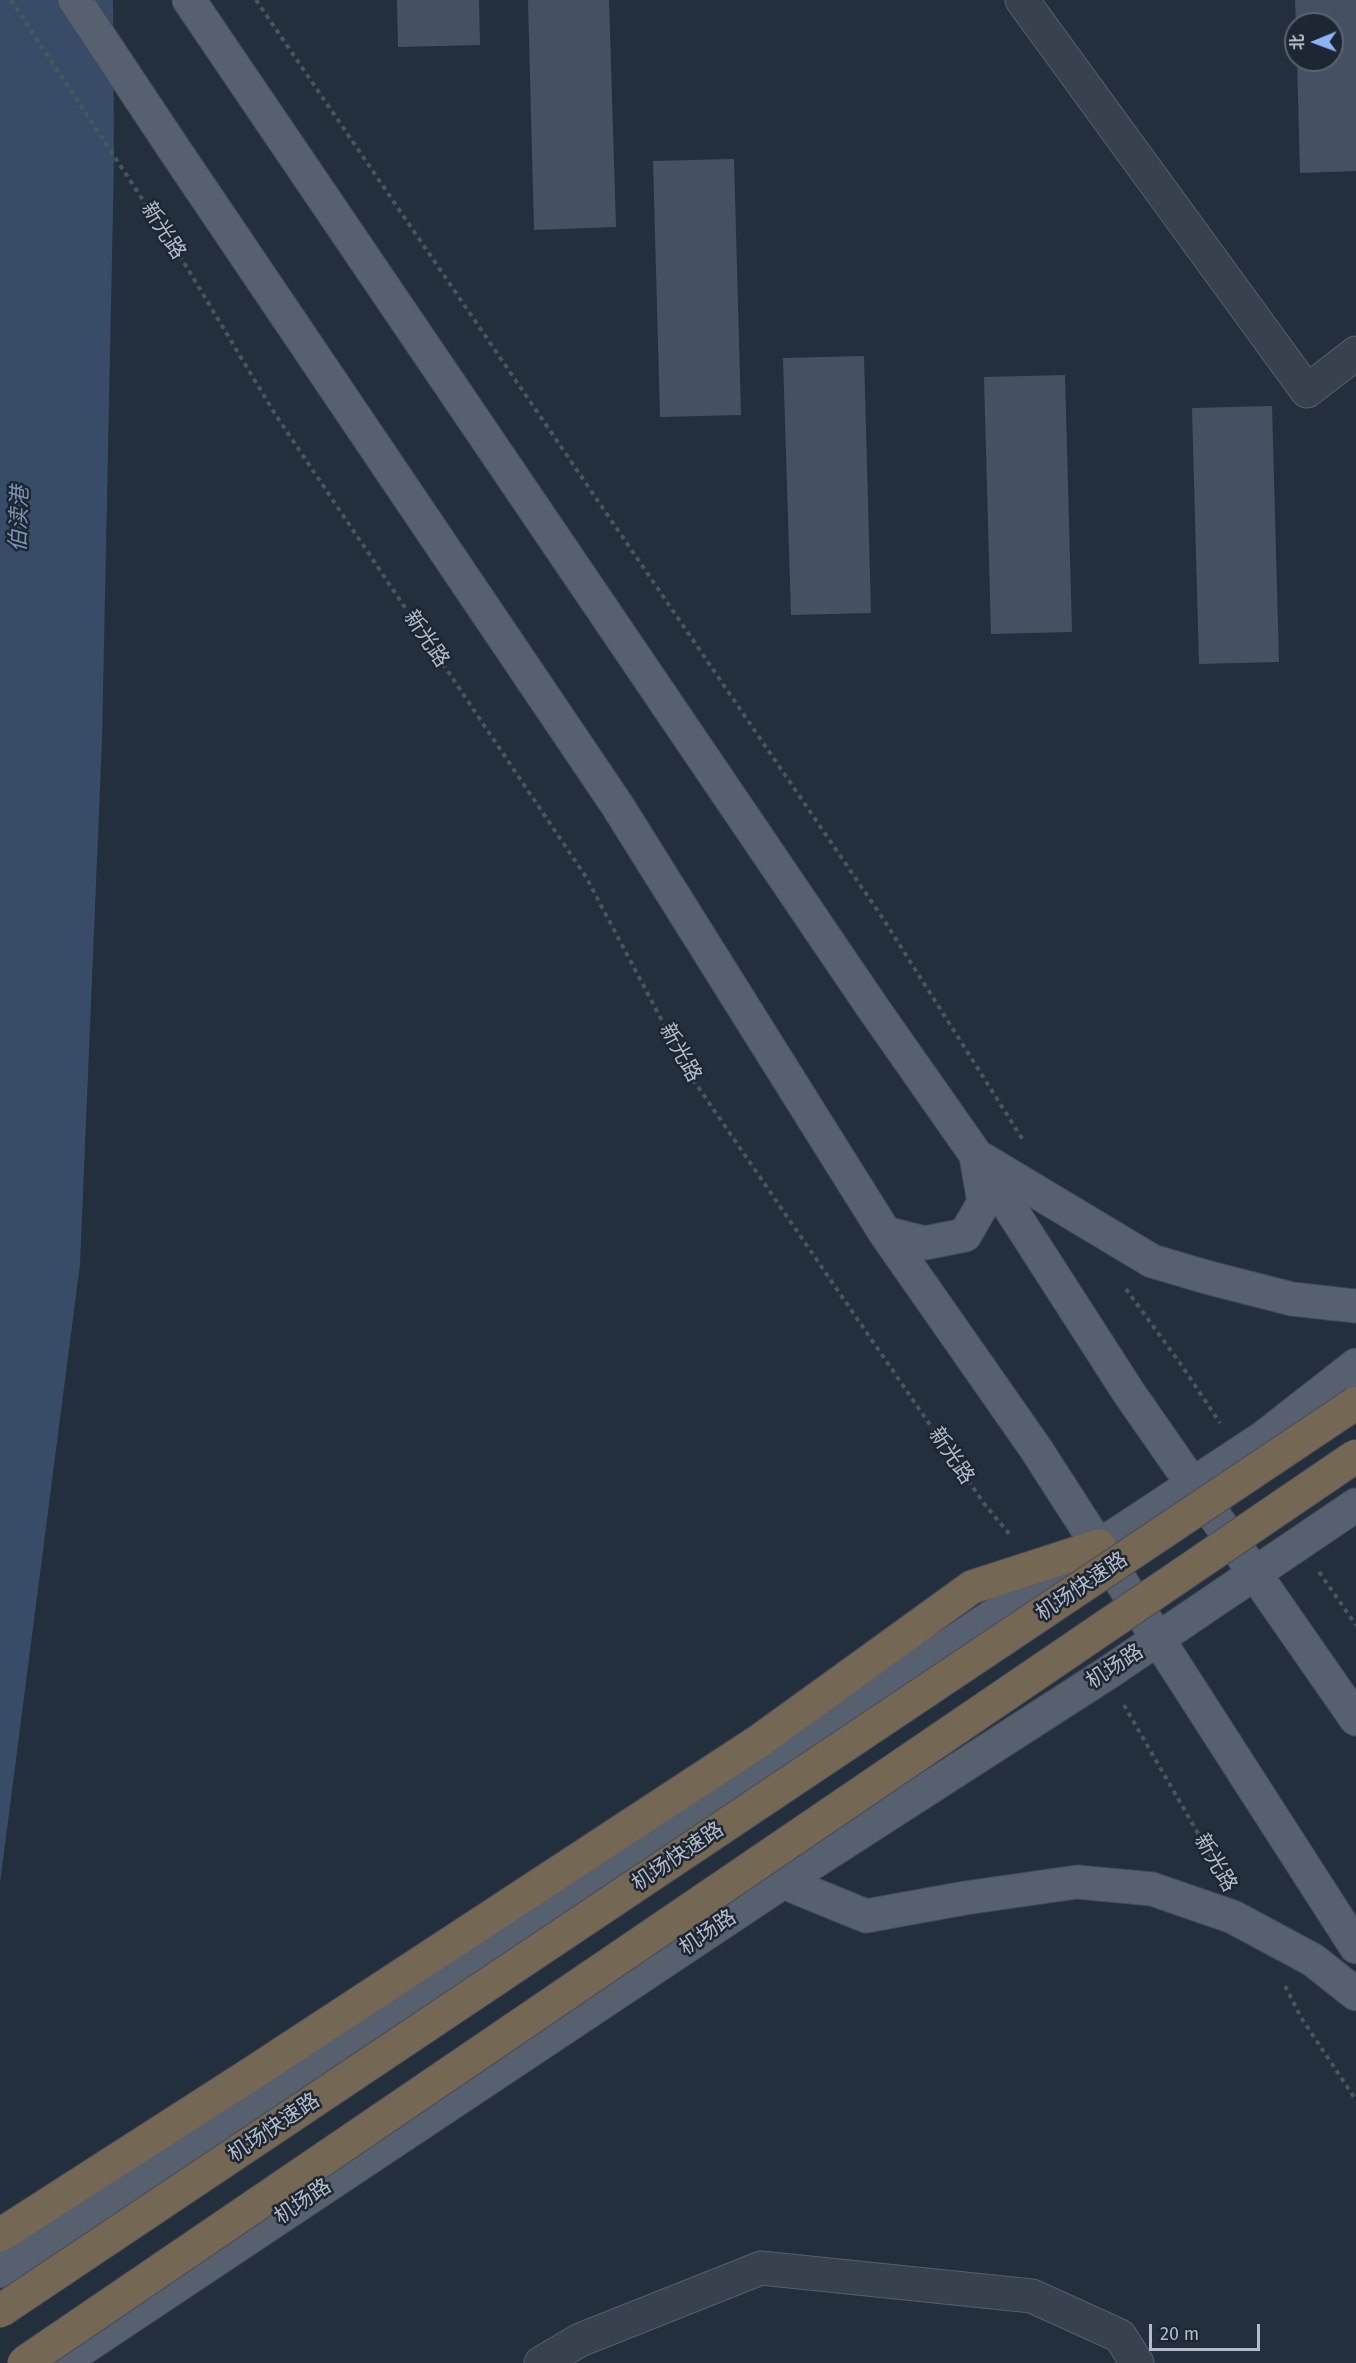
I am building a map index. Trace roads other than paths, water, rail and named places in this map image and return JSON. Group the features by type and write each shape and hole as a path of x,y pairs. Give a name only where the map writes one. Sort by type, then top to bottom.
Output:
{"highway":[{"name":"机场快速路","path":"0,2311 1356,1403"},
{"path":"24,2363 1356,1456"},
{"path":"0,2235 251,2074 759,1741 972,1587 1099,1546"}],"main road":[{"path":"75,0 617,805 885,1233 1036,1449 1356,1947"},
{"path":"189,0 853,978 976,1155 1129,1393 1356,1719"},
{"path":"885,1233 925,1243 965,1235 984,1202 976,1155"},
{"path":"976,1155 1152,1261 1292,1299 1356,1306"},
{"path":"0,2271 1264,1437 1356,1365"},
{"name":"机场路","path":"65,2360 783,1882 1106,1674 1356,1505"},
{"path":"783,1882 866,1916 1077,1881 1152,1889 1233,1917 1313,1960 1356,1994"}],"street":[{"path":"1022,0 1307,391 1356,353"},
{"path":"541,2363 580,2340 761,2268 1032,2296 1120,2336 1137,2363"}],"water":[{"name":"伯渎港","path":"0,0 113,0 114,158 102,740 80,1264 0,1883"}]}
